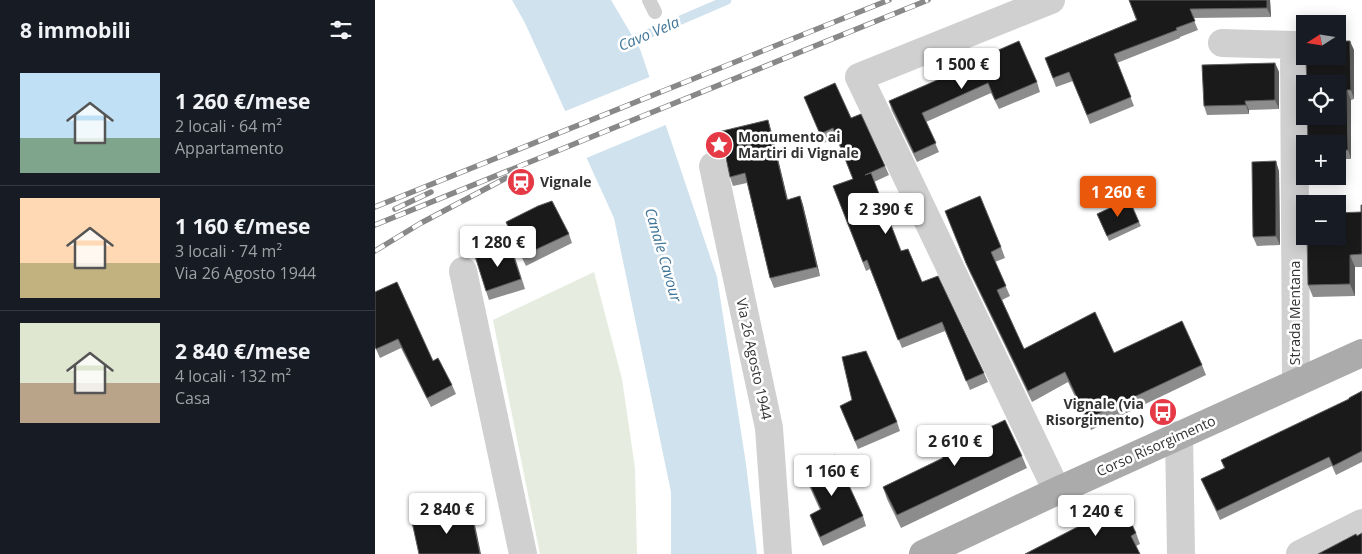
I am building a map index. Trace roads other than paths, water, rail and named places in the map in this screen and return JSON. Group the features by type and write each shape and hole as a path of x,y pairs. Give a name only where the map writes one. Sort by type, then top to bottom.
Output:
{"main road":[{"name":"Corso Risorgimento","path":"923,554 1179,435 1362,353"}],"street":[{"path":"1051,0 859,77 1057,491"},
{"name":"Strada Mentana","path":"1222,42 1294,45 1296,383"},
{"name":"Via 26 Agosto 1944","path":"713,166 769,428 778,554"},
{"path":"463,271 523,554"},
{"path":"1179,435 1181,554"},
{"path":"1300,554 1362,522"}],"water":[{"name":"Canale Cavour","path":"512,0 611,0 640,49 717,277 746,464 757,554 671,554 671,492 614,218 525,23"}],"waterway":[{"name":"Cavo Vela","path":"625,44 727,0"}],"railway":[{"path":"375,207 889,0"},
{"path":"375,225 928,0"},
{"path":"375,251 421,223 506,178"},
{"path":"395,209 431,192"}],"place":[{"name":"Monumento ai Martiri di Vignale","path":"719,145"},
{"name":"Vignale","path":"521,182"},
{"name":"Vignale (via Risorgimento)","path":"1163,412"}]}
